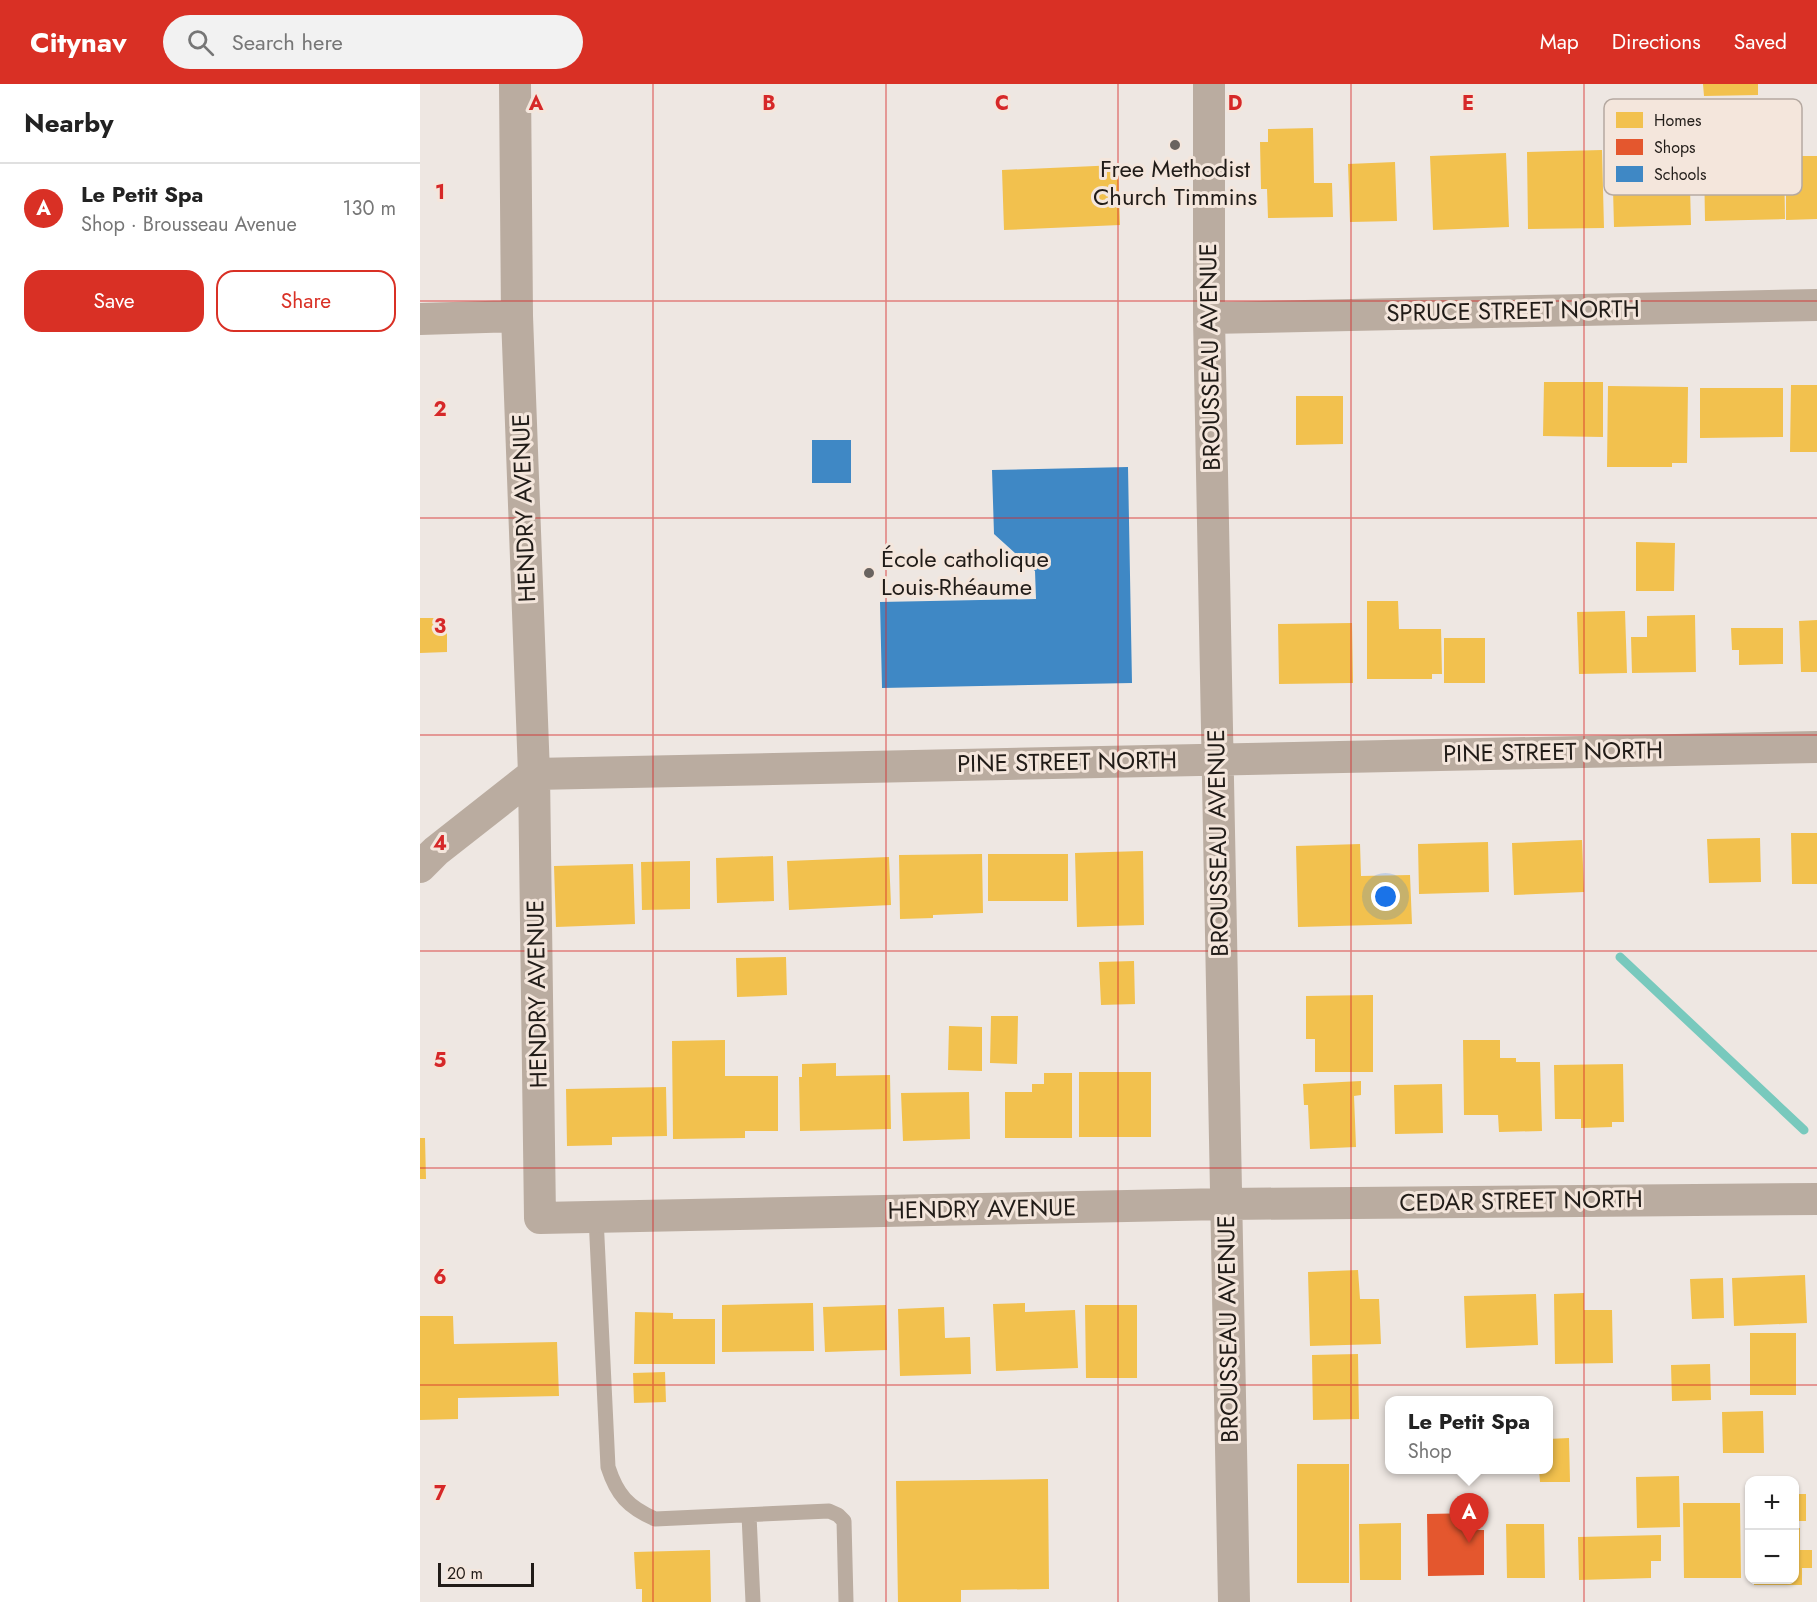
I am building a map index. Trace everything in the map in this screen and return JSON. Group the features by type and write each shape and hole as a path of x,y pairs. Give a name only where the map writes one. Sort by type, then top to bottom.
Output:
{"street":[{"name":"HENDRY AVENUE","path":"514,84 517,316 534,774 540,1218 1226,1204"},
{"name":"BROUSSEAU AVENUE","path":"1209,84 1209,318 1234,1602"},
{"name":"SPRUCE STREET NORTH","path":"1209,318 1817,305"},
{"path":"420,319 517,316"},
{"name":"PINE STREET NORTH","path":"534,774 1817,747"},
{"path":"425,851 534,774"},
{"name":"CEDAR STREET NORTH","path":"1226,1204 1817,1199"}],"lane":[{"path":"596,1217 608,1467 613,1482 623,1499 638,1511 655,1519 829,1511 838,1515 844,1521 846,1602"},
{"path":"749,1515 753,1602"}],"building: Homes":[{"path":"1703,84 1758,84 1758,95 1704,96"},
{"path":"1313,128 1314,183 1332,183 1333,217 1268,218 1267,189 1261,189 1260,142 1268,142 1268,129"},
{"path":"1602,150 1604,228 1528,229 1527,152"},
{"path":"1506,153 1509,227 1433,230 1430,156"},
{"path":"1802,156 1817,156 1817,219 1786,220 1786,195 1802,195"},
{"path":"1395,162 1397,221 1350,222 1348,164"},
{"path":"1118,165 1120,225 1004,230 1002,170"},
{"path":"1613,195 1690,195 1691,225 1614,227"},
{"path":"1705,195 1785,195 1785,219 1705,221"},
{"path":"1544,382 1603,382 1603,437 1543,436"},
{"path":"1791,385 1817,385 1817,452 1790,452"},
{"path":"1608,386 1688,387 1687,463 1672,463 1672,467 1607,467"},
{"path":"1700,388 1783,388 1783,437 1700,438"},
{"path":"1296,396 1343,396 1343,444 1296,445"},
{"path":"1636,542 1675,543 1674,591 1636,591"},
{"path":"1367,601 1398,601 1399,629 1441,629 1442,674 1432,674 1432,679 1367,679"},
{"path":"1625,611 1627,673 1579,674 1577,612"},
{"path":"1695,615 1696,672 1632,673 1631,637 1647,637 1647,616"},
{"path":"420,618 447,618 447,652 420,653"},
{"path":"1817,620 1817,672 1801,672 1799,621"},
{"path":"1352,623 1353,683 1279,684 1278,624"},
{"path":"1731,628 1783,628 1783,664 1739,665 1739,650 1732,650"},
{"path":"1444,638 1485,638 1485,683 1444,683"},
{"path":"1791,833 1817,833 1817,884 1792,884"},
{"path":"1760,838 1761,882 1709,883 1707,839"},
{"path":"1582,840 1584,892 1514,895 1512,843"},
{"path":"1488,842 1489,892 1419,894 1418,844"},
{"path":"1360,844 1361,876 1410,875 1412,924 1298,927 1296,846"},
{"path":"1143,851 1144,925 1077,927 1075,853"},
{"path":"982,854 983,913 900,919 899,855"},
{"path":"988,854 1068,854 1068,901 988,901"},
{"path":"773,856 774,901 717,903 716,858"},
{"path":"889,857 891,905 789,910 787,861"},
{"path":"690,861 690,909 642,910 641,862"},
{"path":"633,864 635,924 556,927 554,866"},
{"path":"786,957 787,995 737,997 736,958"},
{"path":"1134,961 1135,1004 1101,1005 1099,962"},
{"path":"1373,995 1373,1072 1315,1072 1315,1039 1306,1039 1306,996"},
{"path":"991,1016 1018,1016 1017,1064 990,1063"},
{"path":"949,1026 982,1027 982,1071 948,1070"},
{"path":"725,1040 725,1076 778,1076 778,1131 745,1131 745,1138 673,1139 672,1041"},
{"path":"1463,1040 1500,1040 1500,1058 1516,1058 1516,1062 1540,1062 1542,1131 1499,1132 1498,1115 1464,1115"},
{"path":"836,1063 836,1076 890,1075 891,1129 800,1131 799,1077 802,1077 802,1064"},
{"path":"1623,1064 1624,1122 1612,1122 1612,1127 1581,1128 1581,1119 1555,1119 1554,1065"},
{"path":"1079,1072 1151,1072 1151,1137 1079,1137"},
{"path":"1044,1073 1072,1073 1072,1138 1005,1138 1005,1092 1032,1092 1032,1084 1044,1084"},
{"path":"1361,1081 1361,1095 1354,1096 1356,1147 1310,1149 1308,1105 1304,1105 1303,1084"},
{"path":"1442,1084 1443,1133 1395,1134 1394,1085"},
{"path":"666,1087 667,1136 612,1137 612,1145 567,1146 566,1089"},
{"path":"969,1092 970,1139 903,1141 901,1093"},
{"path":"420,1138 425,1138 426,1179 420,1179"},
{"path":"1358,1270 1360,1299 1379,1299 1381,1344 1310,1346 1308,1272"},
{"path":"1805,1275 1807,1323 1734,1326 1732,1278"},
{"path":"1723,1278 1724,1318 1692,1319 1690,1279"},
{"path":"1584,1293 1584,1310 1612,1310 1613,1363 1555,1364 1554,1294"},
{"path":"1536,1294 1538,1345 1466,1348 1464,1296"},
{"path":"813,1303 814,1351 722,1352 722,1305"},
{"path":"1025,1303 1025,1312 1075,1310 1078,1368 996,1371 993,1304"},
{"path":"886,1305 887,1350 825,1352 823,1307"},
{"path":"1085,1305 1137,1305 1137,1378 1086,1378"},
{"path":"944,1307 945,1338 970,1337 971,1374 900,1376 898,1309"},
{"path":"635,1312 673,1313 673,1319 715,1319 715,1364 634,1364"},
{"path":"420,1316 453,1316 454,1344 557,1342 559,1396 458,1398 458,1419 420,1420"},
{"path":"1750,1333 1796,1333 1796,1395 1750,1395"},
{"path":"1358,1354 1359,1419 1313,1420 1312,1355"},
{"path":"1710,1364 1711,1400 1672,1401 1671,1365"},
{"path":"665,1372 666,1402 634,1403 633,1373"},
{"path":"1763,1411 1764,1453 1723,1453 1722,1412"},
{"path":"1569,1438 1570,1482 1540,1482 1539,1474 1553,1474 1553,1439"},
{"path":"1297,1464 1349,1464 1349,1583 1297,1583"},
{"path":"1679,1476 1680,1527 1637,1528 1636,1477"},
{"path":"1048,1479 1049,1589 961,1590 961,1602 898,1602 896,1481"},
{"path":"1799,1494 1806,1494 1806,1521 1799,1521"},
{"path":"1683,1503 1740,1503 1741,1578 1684,1578"},
{"path":"1401,1523 1401,1580 1360,1580 1359,1524"},
{"path":"1506,1524 1544,1524 1545,1578 1507,1578"},
{"path":"1800,1528 1800,1550 1812,1550 1812,1568 1802,1568 1802,1585 1754,1585 1799,1584"},
{"path":"1661,1535 1661,1561 1651,1561 1651,1578 1579,1580 1578,1537"},
{"path":"710,1550 711,1602 642,1602 642,1589 636,1589 634,1552"}],"building: Shops":[{"path":"1475,1513 1475,1530 1484,1530 1484,1575 1428,1576 1427,1514"}],"building: Schools":[{"path":"812,440 851,440 851,483 812,483"},
{"path":"1128,467 1132,683 882,688 880,602 1036,599 1035,571 994,534 992,470"}],"waterway":[{"path":"1620,957 1804,1130"}],"place":[{"name":"Free Methodist Church Timmins","path":"1175,145"},
{"name":"École catholique Louis-Rhéaume","path":"869,573"},
{"name":"Le Petit Spa","path":"1469,1543"}]}
